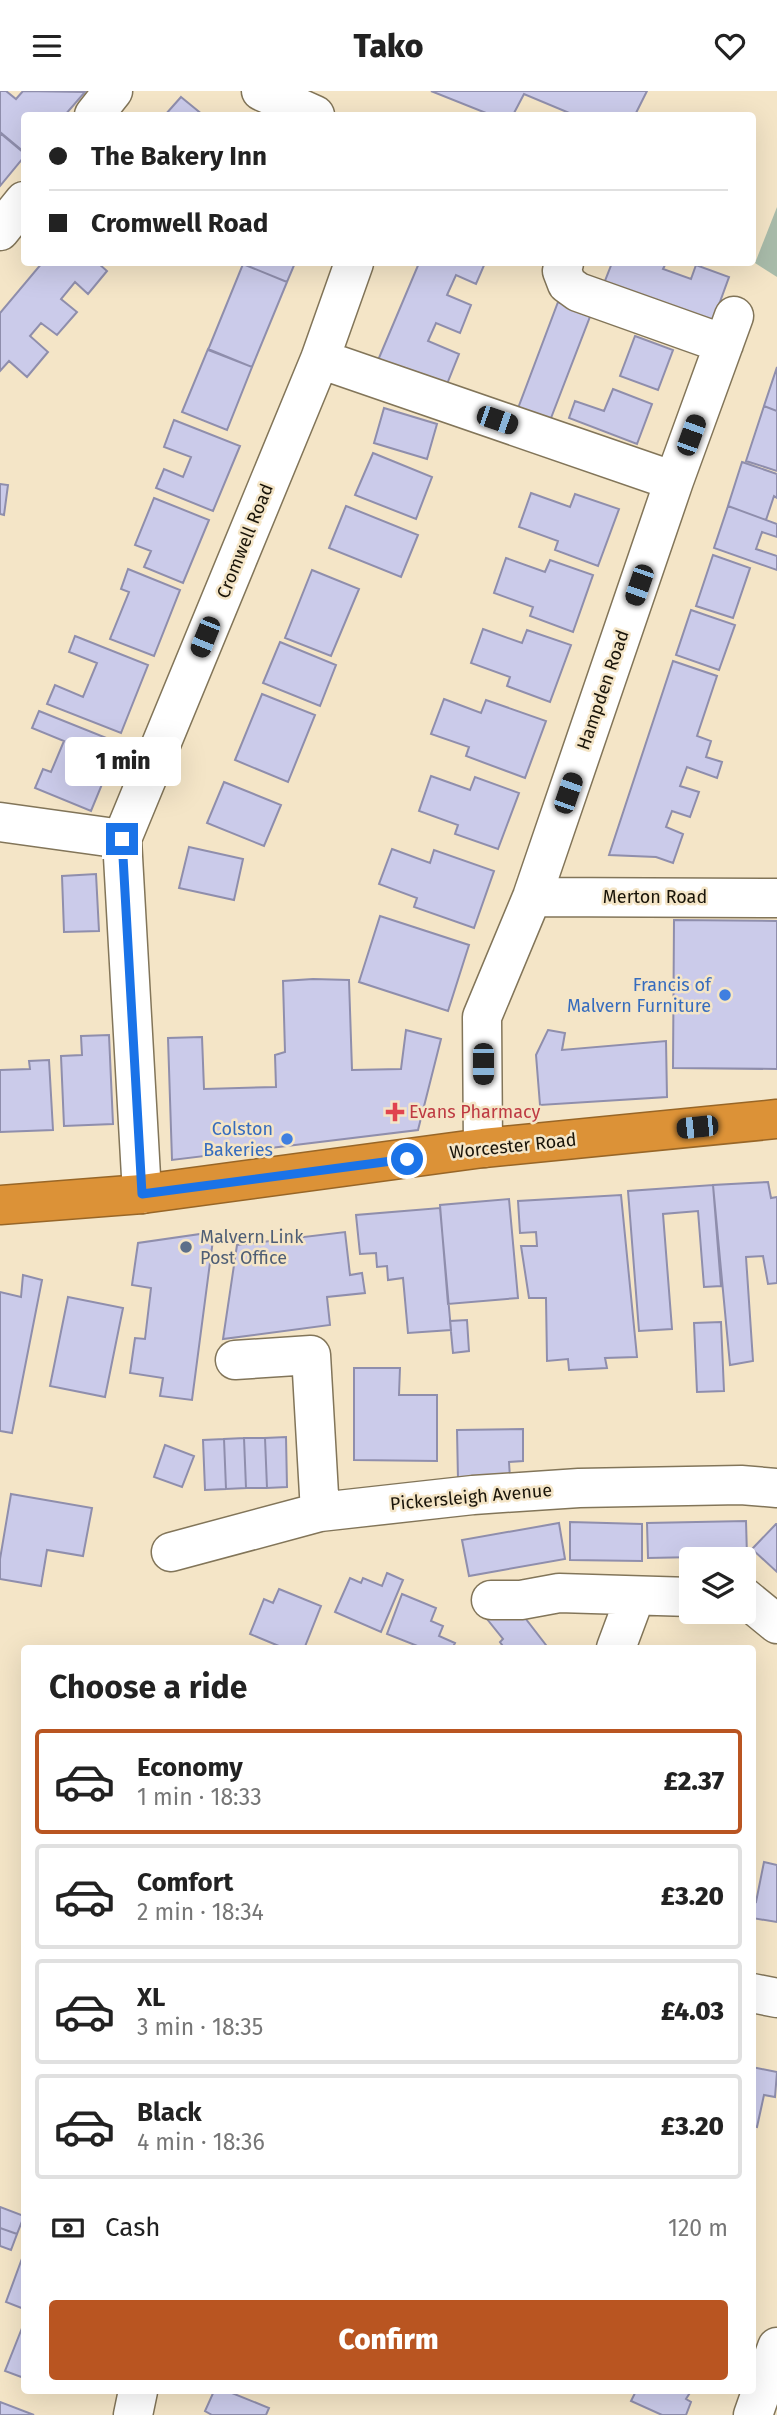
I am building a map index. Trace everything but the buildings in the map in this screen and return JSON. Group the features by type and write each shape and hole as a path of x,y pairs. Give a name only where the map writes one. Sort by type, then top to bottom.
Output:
{"highway":[{"name":"Worcester Road","path":"0,1205 142,1194 483,1149 777,1119"}],"street":[{"path":"96,112 113,91"},
{"path":"261,91 308,112"},
{"path":"0,231 21,205"},
{"name":"Cromwell Road","path":"142,1194 122,839 320,359 353,266"},
{"name":"Hampden Road","path":"483,1149 482,1017 532,897 674,481 729,330 578,292 567,284 562,271 563,266"},
{"path":"320,359 674,481"},
{"path":"0,822 122,839"},
{"name":"Merton Road","path":"532,897 777,898"},
{"path":"235,1360 311,1355 320,1512"},
{"name":"Pickersleigh Avenue","path":"171,1552 320,1512 473,1495 579,1488 741,1485 777,1488"},
{"path":"491,1599 521,1600 559,1593 679,1597"},
{"path":"617,1645 635,1597"},
{"path":"756,1607 777,1624"},
{"path":"756,1994 777,1998"},
{"path":"754,2415 777,2347"},
{"path":"133,2415 137,2394"}],"green space":[{"path":"777,207 777,277 756,264"}],"place":[{"name":"Francis of Malvern Furniture","path":"725,995"},
{"name":"Evans Pharmacy","path":"395,1112"},
{"name":"Colston Bakeries","path":"287,1139"},
{"name":"Malvern Link Post Office","path":"186,1247"}],"route":[{"path":"122,839 142,1194 407,1159"}]}
